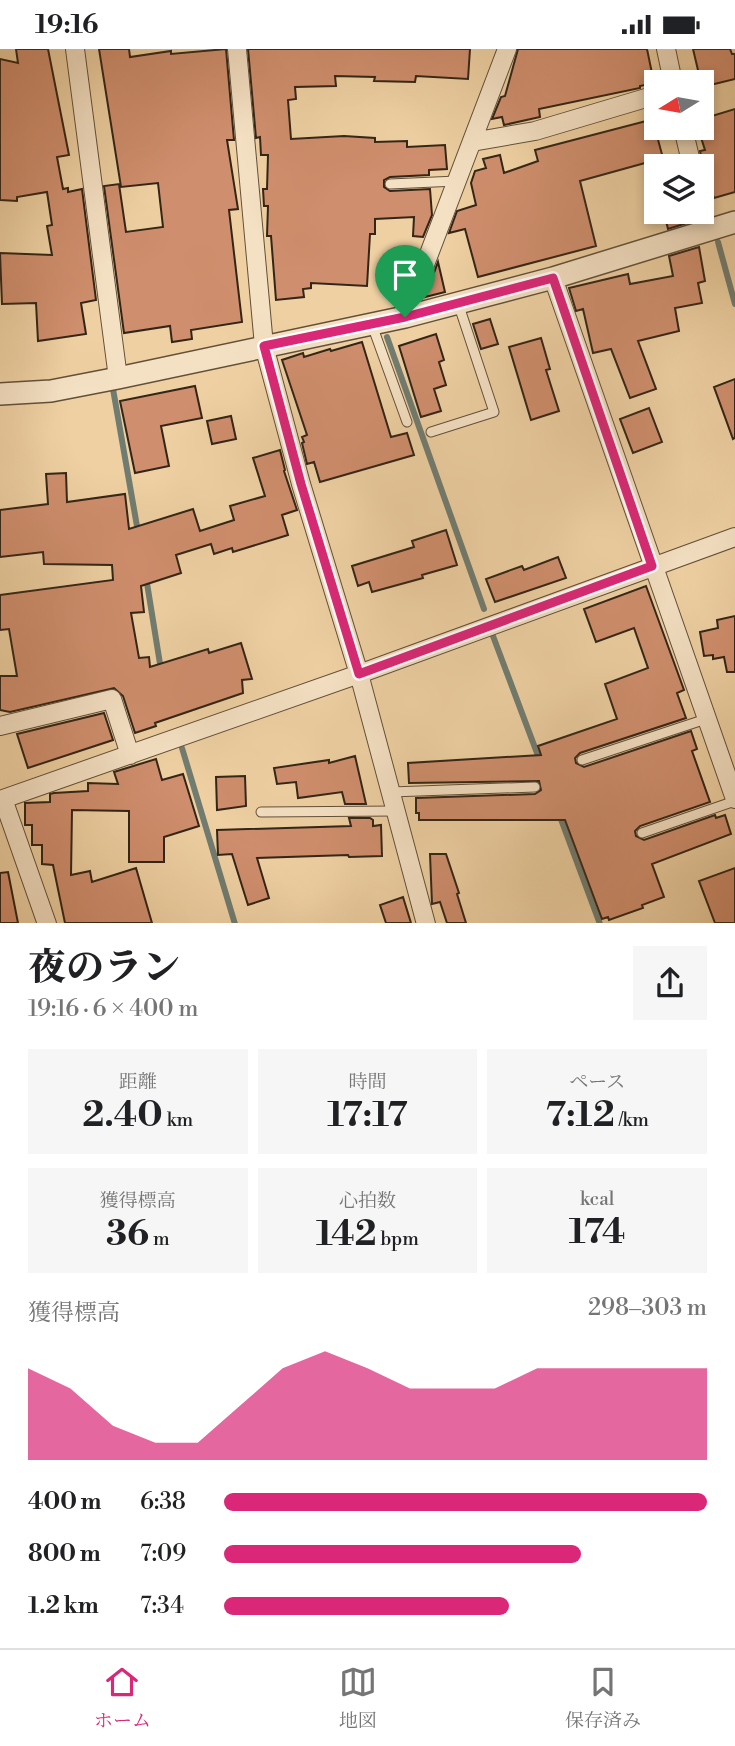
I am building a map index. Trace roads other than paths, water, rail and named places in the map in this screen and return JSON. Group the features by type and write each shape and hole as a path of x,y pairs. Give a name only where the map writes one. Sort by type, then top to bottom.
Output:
{"street":[{"path":"75,49 118,379"},
{"path":"237,49 264,346 301,484 359,674 426,923"},
{"path":"405,317 507,49"},
{"path":"666,49 670,70"},
{"path":"472,142 535,131 644,99"},
{"path":"714,221 735,222"},
{"path":"0,394 51,391 118,379 405,317 553,278 696,224"},
{"path":"553,278 706,719 724,756 735,800"},
{"path":"47,923 2,799 359,674 735,537"},
{"path":"0,726 112,699 130,755"}],"lane":[{"path":"390,184 457,181"},
{"path":"431,432 494,412 458,303"},
{"path":"372,325 407,422"},
{"path":"582,760 706,719"},
{"path":"390,792 535,787"},
{"path":"642,833 735,800"},
{"path":"261,812 396,811"}],"waterway":[{"path":"718,242 735,304"},
{"path":"387,337 484,609"},
{"path":"113,389 138,532"},
{"path":"146,577 161,670"},
{"path":"493,636 540,761"},
{"path":"182,748 235,923"},
{"path":"559,814 600,923"}]}
